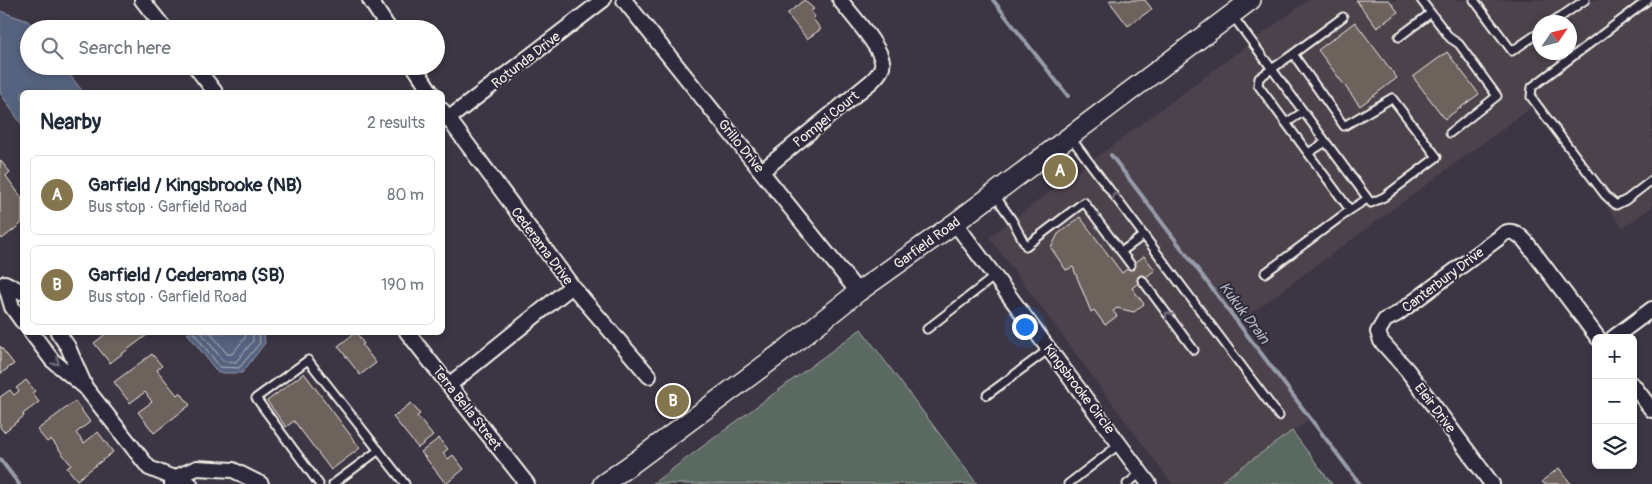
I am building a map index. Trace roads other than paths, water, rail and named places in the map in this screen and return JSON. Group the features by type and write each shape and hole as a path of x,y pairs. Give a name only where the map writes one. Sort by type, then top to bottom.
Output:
{"main road":[{"name":"Garfield Road","path":"603,484 789,347 858,292 994,194 1251,0"}],"street":[{"path":"142,0 158,20"},
{"path":"370,0 383,20"},
{"name":"Rotunda Drive","path":"445,115 603,0"},
{"name":"Grillo Drive","path":"624,0 858,292"},
{"name":"Pompei Court","path":"762,172 878,75 882,62 870,38 840,0"},
{"path":"202,75 214,90"},
{"path":"420,75 430,90"},
{"name":"Cederama Drive","path":"445,115 572,286 649,376"},
{"name":"Kingsbrooke Circle","path":"955,223 1145,479"},
{"name":"Canterbury Drive","path":"1378,332 1385,320 1411,304 1504,232 1511,231 1526,242 1595,334"},
{"path":"3,279 20,291"},
{"path":"3,279 12,307 20,318"},
{"path":"449,386 572,286"},
{"path":"1618,334 1652,309"},
{"name":"Eleir Drive","path":"1378,332 1381,341 1406,370 1492,484"},
{"path":"33,335 52,360 86,388 149,468 173,481 190,484"},
{"path":"60,335 68,347 86,388"},
{"name":"Terra Bella Street","path":"409,335 527,484"},
{"path":"1637,390 1652,410"},
{"path":"173,481 197,468 232,470 261,484"}],"lane":[{"path":"1421,0 1450,38 1459,44 1498,96 1450,134"},
{"path":"1474,0 1512,51 1532,37"},
{"path":"1563,15 1585,0"},
{"path":"1648,0 1532,87 1531,97 1605,195 1616,205 1626,200 1652,180"},
{"path":"1399,37 1431,13"},
{"path":"1231,15 1371,203 1384,198 1437,157 1392,98 1344,126 1293,54"},
{"path":"1343,17 1259,78 1258,85 1350,210"},
{"path":"1286,123 1303,112"},
{"path":"1070,136 1279,416"},
{"path":"1308,153 1326,142"},
{"path":"994,194 1012,220 1026,246 1084,202 1131,266"},
{"path":"1265,273 1367,198"},
{"path":"1121,252 1144,236"},
{"path":"927,329 995,276"},
{"path":"1142,280 1194,350"},
{"path":"987,395 1049,349"},
{"path":"319,484 256,398 308,360 405,484"},
{"path":"1068,484 1120,444"},
{"path":"333,484 379,450"},
{"path":"1127,484 1145,479"}],"water":[{"path":"0,11 25,20 20,20 20,75 70,75 81,90 20,90 20,122 0,93"},
{"path":"189,335 264,335 265,343 242,373 218,373"}],"waterway":[{"name":"Kukuk Drain","path":"993,0 1068,96"},
{"name":"Kukuk Drain","path":"1111,155 1360,484"},
{"path":"0,459 19,484"}],"place":[{"name":"Garfield / Kingsbrooke (NB)","path":"1060,171"},
{"name":"Garfield / Cederama (SB)","path":"673,401"}]}
